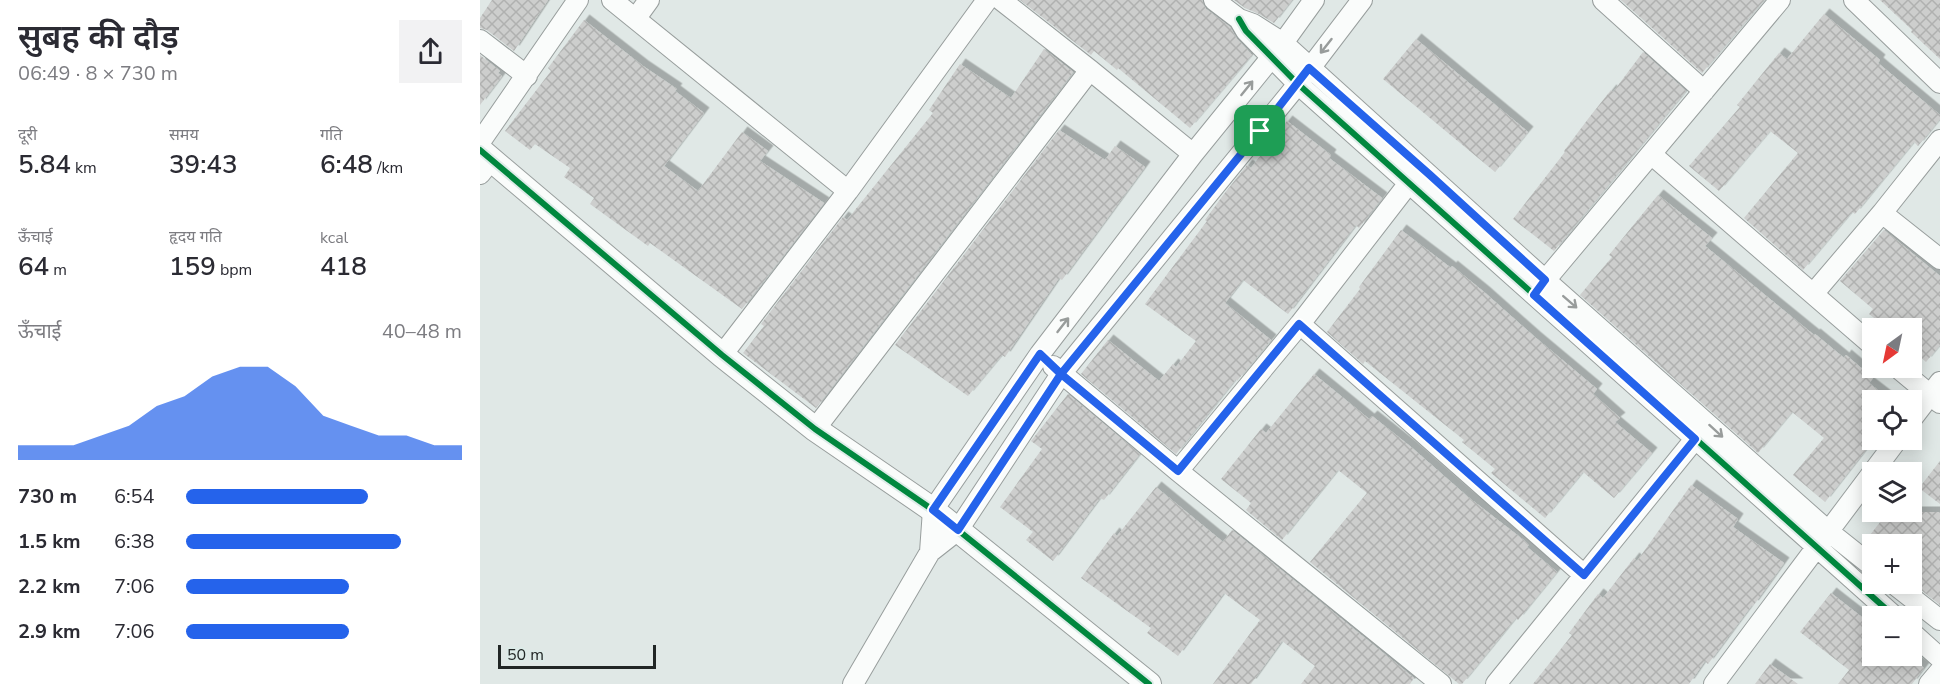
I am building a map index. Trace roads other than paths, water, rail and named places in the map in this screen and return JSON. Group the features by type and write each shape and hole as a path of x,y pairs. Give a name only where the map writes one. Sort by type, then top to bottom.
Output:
{"street":[{"path":"578,0 527,76 483,157 815,429 933,510 1149,684"},
{"path":"612,0 848,191"},
{"path":"636,18 649,0"},
{"path":"722,355 848,191 987,0"},
{"path":"1001,0 1193,154"},
{"path":"1214,0 1239,19 1246,31 1309,68 1430,175 1539,288 1695,439 1823,539 1862,560"},
{"path":"930,552 933,510 1040,354 1193,154 1277,51 1314,0"},
{"path":"853,684 930,552 958,530 1061,374 1298,84 1362,0"},
{"path":"1603,0 1704,90"},
{"path":"1539,288 1780,0"},
{"path":"1854,0 1940,83"},
{"path":"480,40 527,76"},
{"path":"1277,51 1298,84 1409,183 1539,288 1823,539 1885,606"},
{"path":"815,429 1090,70"},
{"path":"1813,294 1940,140"},
{"path":"1652,154 1862,336"},
{"path":"1178,471 1299,324 1409,183"},
{"path":"1882,213 1940,259"},
{"path":"1299,324 1584,575"},
{"path":"1040,354 1178,471 1441,684"},
{"path":"1913,378 1937,394 1922,409"},
{"path":"1496,684 1695,439"},
{"path":"1714,684 1890,450"},
{"path":"1907,594 1940,620"},
{"path":"1922,642 1940,658"},
{"path":"1929,684 1940,671"}]}
